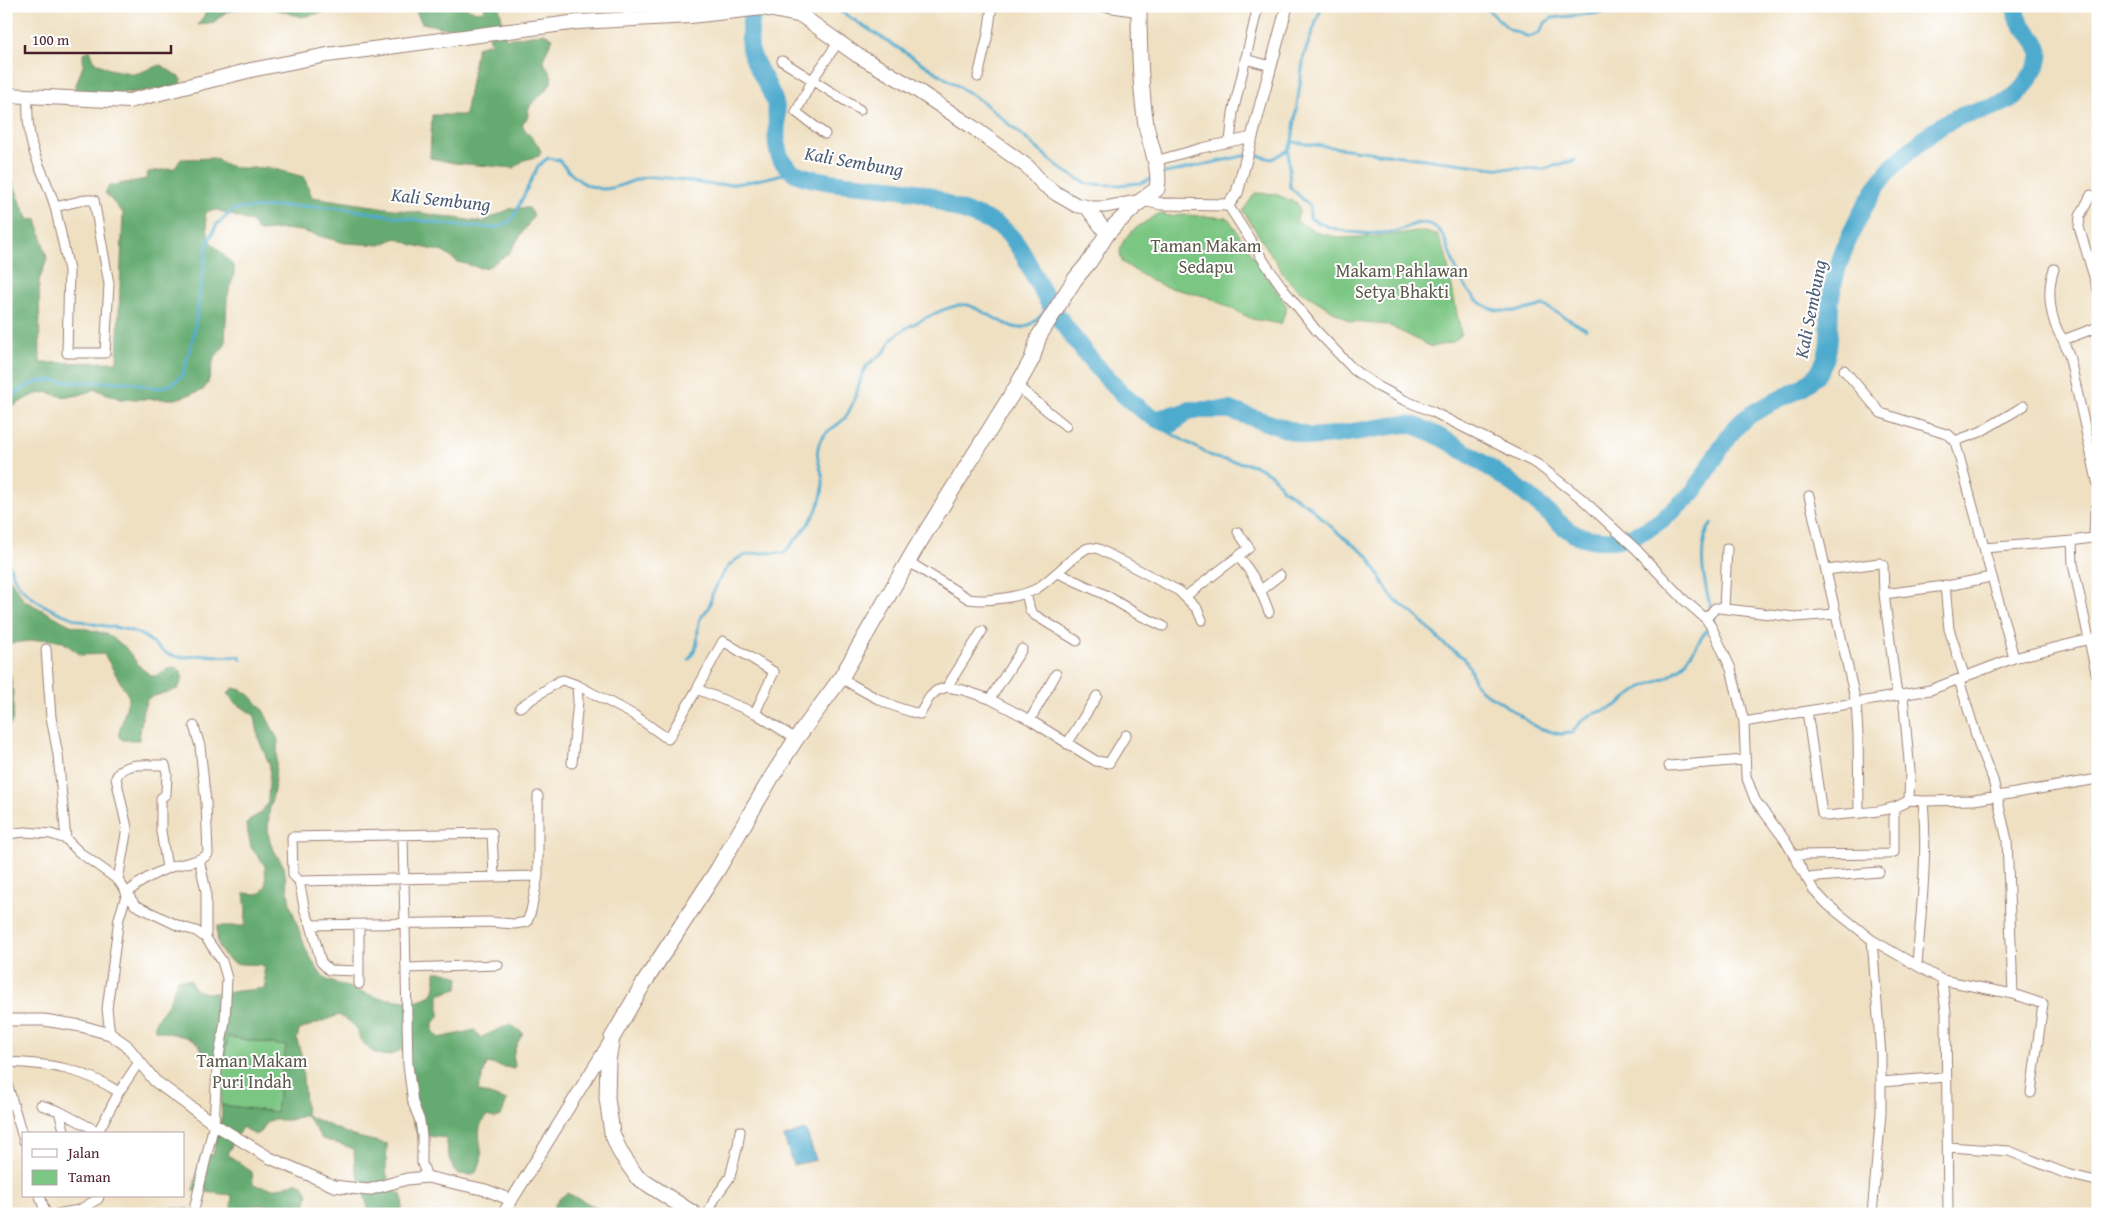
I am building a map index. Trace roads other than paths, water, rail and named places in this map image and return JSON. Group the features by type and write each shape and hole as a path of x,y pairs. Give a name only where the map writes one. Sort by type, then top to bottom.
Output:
{"main road":[{"path":"6,95 129,101 251,70 327,55 578,22 736,12 763,8 802,16 857,55 909,85 1028,167 1043,184 1057,194 1076,204 1087,207 1107,234"},
{"path":"694,1214 637,1177 620,1152 612,1133 607,1098 608,1060 612,1038 796,739 841,678 1107,234 1142,200 1157,189 1158,182 1155,162 1143,99 1139,9"}],"street":[{"path":"978,77 992,6"},
{"path":"1100,6 1139,9"},
{"path":"1230,142 1231,122 1258,6"},
{"path":"1228,205 1237,193 1287,6"},
{"path":"825,134 796,112 813,79 839,41"},
{"path":"1245,57 1271,66"},
{"path":"782,61 860,110"},
{"path":"28,96 30,137 35,155 50,189 69,270 67,353 105,353 109,284 94,200 84,200 55,207"},
{"path":"1155,162 1230,142 1251,141"},
{"path":"2091,195 2082,210 2079,223 2080,234 2098,290"},
{"path":"1087,207 1105,207 1142,200 1162,204 1228,205"},
{"path":"1228,205 1285,291 1316,330 1354,370 1377,386 1404,400 1433,412 1537,464 1581,498 1636,549 1684,599 1712,617 1795,617 1836,614"},
{"path":"2088,257 2098,254"},
{"path":"2054,269 2050,280 2050,298 2055,325 2064,340 2069,355 2098,484"},
{"path":"2064,340 2098,327"},
{"path":"1844,370 1882,413 1948,435 1955,441 2014,658"},
{"path":"1017,386 1066,426"},
{"path":"1955,441 1980,432 2024,406"},
{"path":"1809,496 1856,703 1859,812"},
{"path":"1984,548 2096,538 2095,510 2098,504"},
{"path":"1186,596 1250,548 1238,532"},
{"path":"2072,541 2073,564 2094,638 2098,682"},
{"path":"1727,548 1712,617 1731,669 1744,722 1746,776 1755,800 1794,855 1813,889 1828,905 1872,940 1942,980 2013,994 2043,1004 2031,1093"},
{"path":"909,562 969,599 980,601 1026,593 1037,588 1058,573 1086,549 1099,549 1186,596 1197,609 1202,620"},
{"path":"1239,558 1250,570 1261,590 1269,612"},
{"path":"1827,570 1879,563 1883,565 1884,594 1910,772 1909,800"},
{"path":"1058,573 1106,595 1135,613 1163,626"},
{"path":"1261,590 1280,575"},
{"path":"1884,594 1945,586 1991,577"},
{"path":"1945,586 1949,629 1997,796 2007,840 2013,994"},
{"path":"1026,593 1030,610 1033,614 1077,641"},
{"path":"947,687 982,630"},
{"path":"1744,722 1930,690 2014,658 2094,638"},
{"path":"520,707 563,680 577,685 634,715 668,738 723,641 774,672 754,713"},
{"path":"46,649 51,717 58,755 66,839"},
{"path":"990,699 1022,649"},
{"path":"1030,720 1056,674"},
{"path":"841,678 873,697 905,711 920,714 929,698 936,691 947,687 990,699 1030,720 1096,761 1109,763 1126,735"},
{"path":"572,762 578,701 577,685"},
{"path":"697,689 754,713 796,739"},
{"path":"1067,744 1096,696"},
{"path":"1807,711 1822,814 1827,816 1894,808 1909,800 1974,800 2098,779"},
{"path":"110,1034 107,1009 119,918 127,893 140,881 168,868 199,859 208,854 200,746 194,726"},
{"path":"1669,766 1744,760"},
{"path":"118,880 127,828 116,778 119,771 128,766 164,765 167,773 166,794 161,798 161,814 168,868"},
{"path":"311,925 514,924 527,922 532,911 538,876 538,796"},
{"path":"1917,965 1922,896 1923,801"},
{"path":"1794,855 1888,854 1894,852 1894,808"},
{"path":"6,834 25,832 51,834 66,839 79,852 118,880 135,905 178,926 196,931 206,938 222,961 227,978 225,1021 217,1068 214,1124 193,1214"},
{"path":"359,971 330,970 325,968 321,962 311,925 305,911 299,881 293,875 292,838 492,833 494,877"},
{"path":"403,834 408,1065 413,1103 420,1121 422,1163 427,1177"},
{"path":"199,859 206,891 206,938"},
{"path":"1806,878 1879,872"},
{"path":"299,881 538,876"},
{"path":"359,925 359,984"},
{"path":"1872,940 1881,1055 1880,1128 1872,1214"},
{"path":"406,968 498,965"},
{"path":"1942,980 1946,1013 1948,1214"},
{"path":"6,1020 44,1020 81,1026 110,1034 126,1045 156,1080 214,1124 270,1158 334,1186 368,1190 427,1177 486,1190 511,1200"},
{"path":"503,1214 612,1038"},
{"path":"6,1052 7,1083 22,1133"},
{"path":"7,1062 43,1063 69,1068 91,1076 119,1092"},
{"path":"41,1105 59,1111 97,1132 119,1092 139,1062"},
{"path":"1881,1082 1946,1077"},
{"path":"59,1111 64,1132"},
{"path":"708,1214 715,1198 730,1177 740,1130"},
{"path":"1948,1147 2009,1151 2067,1174 2096,1181"},
{"path":"41,1198 45,1212 48,1214"},
{"path":"57,1214 79,1210 98,1198"}],"water":[{"path":"804,1130 807,1133 816,1160 793,1165 784,1137"}],"waterway":[{"name":"Kali Sembung","path":"753,6 750,32 751,54 775,103 778,152 788,168 797,174 828,182 912,191 928,195 951,207 998,225 1016,244 1055,311 1083,351 1120,391 1138,407 1156,419 1172,424 1189,410 1230,410 1310,437 1404,424 1416,426 1433,433 1493,470 1574,534 1604,540 1631,536 1645,530 1669,514 1695,490 1725,441 1739,424 1755,412 1796,391 1814,378 1824,362 1829,344 1831,297 1838,265 1860,215 1878,185 1898,162 1941,126 1966,114 1990,108 2012,98 2022,89 2035,70 2039,58 2038,46 2017,18 2015,6"},
{"path":"832,6 983,102 1060,168 1078,179 1088,184 1118,185 1140,183 1154,178"},
{"path":"1161,174 1252,154 1272,159 1288,150 1292,142 1304,55 1322,6"},
{"path":"1484,6 1509,29 1529,37 1539,33 1546,22 1552,18 1609,12 1621,6"},
{"path":"1292,142 1494,168 1544,169 1575,160"},
{"path":"1288,150 1290,187 1310,206 1310,218 1328,227 1360,233 1391,232 1421,223 1431,225 1444,238 1465,287 1474,298 1484,305 1496,310 1510,311 1525,310 1543,305 1586,329"},
{"name":"Kali Sembung","path":"6,400 27,386 40,381 129,382 154,388 165,387 175,382 183,375 194,333 207,245 217,224 235,209 284,206 333,207 450,225 495,228 508,223 514,216 538,166 548,158 559,160 572,175 582,182 602,189 614,188 637,179 649,177 727,185 793,172"},
{"path":"689,659 697,644 700,620 710,604 718,581 731,563 739,558 757,553 784,553 811,520 820,502 822,492 823,481 817,454 819,444 827,432 845,418 852,406 865,369 869,363 885,351 893,338 929,316 961,305 974,307 1009,325 1020,328 1033,323 1050,306"},
{"name":"Kali Sembung","path":"1153,416 1174,410 1189,410"},
{"path":"1162,423 1163,429 1215,458 1254,465 1272,475 1283,489 1309,506 1337,532 1368,556 1389,593 1396,601 1415,615 1445,645 1464,658 1480,690 1536,727 1559,734 1572,733 1586,717 1617,705 1639,689 1670,676 1686,662 1714,621 1705,584 1702,557 1706,533 1712,523"},
{"path":"6,554 13,575 23,589 38,602 57,612 85,622 137,633 173,656 240,656 241,660"}],"park label":[{"name":"Taman Makam Sedapu","path":"1206,256"},
{"name":"Makam Pahlawan Setya Bhakti","path":"1402,281"},
{"name":"Taman Makam Puri Indah","path":"252,1071"}]}
